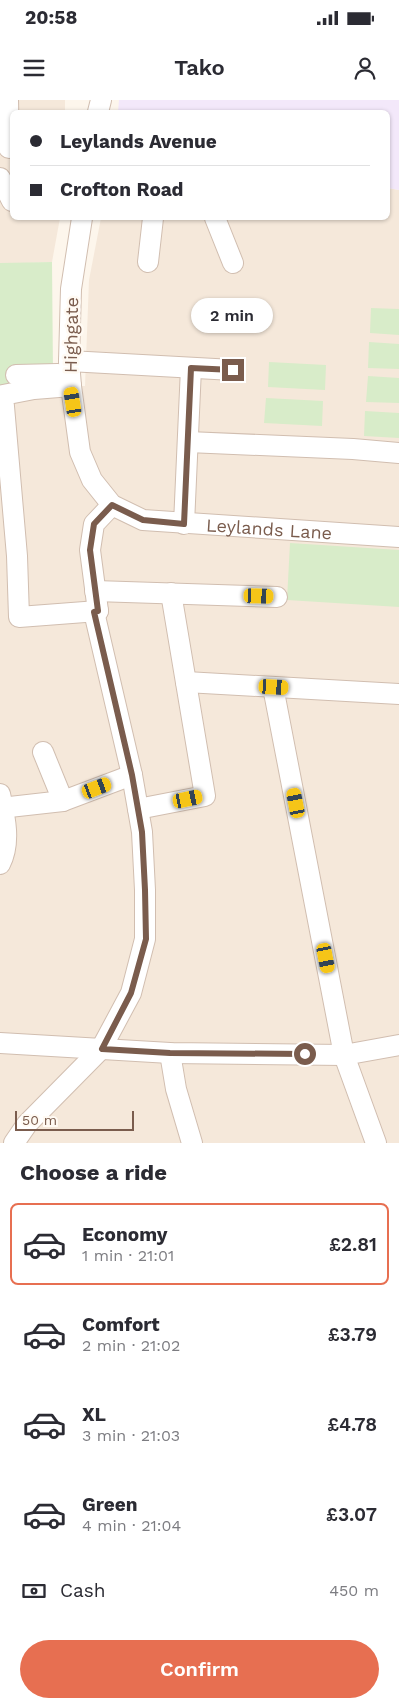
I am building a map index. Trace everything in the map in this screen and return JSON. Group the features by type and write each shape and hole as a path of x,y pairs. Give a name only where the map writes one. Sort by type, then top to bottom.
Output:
{"street":[{"path":"7,148 8,100"},
{"path":"0,178 10,197"},
{"name":"Highgate","path":"82,220 71,289 70,374 80,452 92,480 112,505"},
{"path":"148,262 153,220"},
{"path":"215,220 233,263"},
{"path":"184,524 191,368"},
{"path":"16,375 191,368 233,370"},
{"path":"70,374 34,388 2,395 8,557 20,623 96,612"},
{"path":"188,442 353,449 399,453"},
{"path":"14,1143 27,1124 102,1049 131,993 146,939 142,832 132,775 96,612 90,550 94,524 112,505"},
{"name":"Leylands Lane","path":"112,505 143,520 399,537"},
{"path":"95,591 277,597"},
{"path":"138,809 205,796 171,593"},
{"path":"186,682 399,694"},
{"path":"274,687 344,1055 376,1143"},
{"path":"43,752 63,801"},
{"path":"0,864 4,857 7,842 1,803 63,801 132,775"},
{"path":"0,1043 170,1053 344,1055 399,1045"},
{"path":"170,1053 176,1089 192,1143"}],"shaded area":[{"path":"0,100 65,100 65,110 10,110 10,220 60,220 52,262 0,264"},
{"path":"119,100 399,100 399,190 390,188 390,110 118,110"},
{"path":"390,188 399,190 399,1143 0,1143 0,388 85,386 89,280 101,220 390,220"}],"green space":[{"path":"52,262 53,374 0,388 0,263"},
{"path":"371,308 399,309 399,335 370,333"},
{"path":"369,342 399,344 399,369 368,368"},
{"path":"269,362 326,365 325,390 268,387"},
{"path":"368,376 399,378 399,403 366,402"},
{"path":"266,398 323,401 322,426 264,423"},
{"path":"365,411 399,413 399,438 364,436"},
{"path":"290,543 399,550 399,607 287,600"}],"route":[{"path":"233,370 191,368 184,524 143,520 112,505 94,524 90,550 98,611 94,612 132,775 142,832 146,939 131,993 102,1049 170,1053 305,1054"}]}
